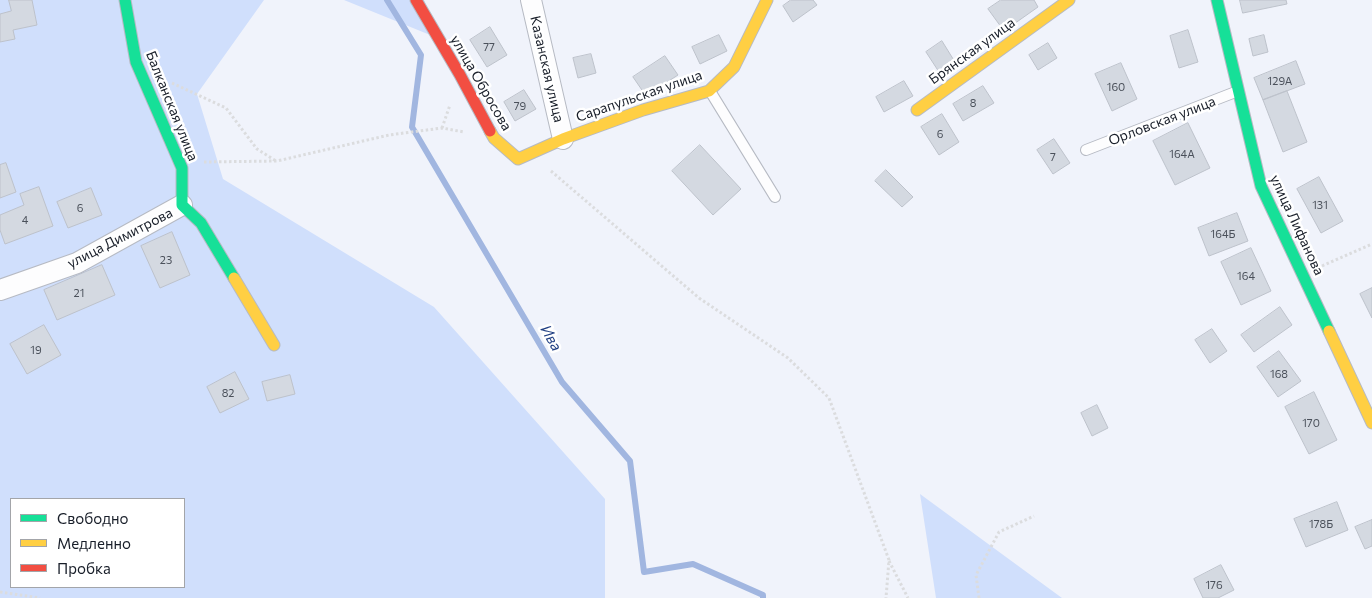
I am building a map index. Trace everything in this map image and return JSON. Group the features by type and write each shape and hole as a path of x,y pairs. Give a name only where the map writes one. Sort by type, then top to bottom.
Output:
{"street":[{"name":"Балканская улица","path":"125,0 136,62 182,168 182,205"},
{"name":"улица Обросова","path":"416,0 494,138 518,158"},
{"name":"Казанская улица","path":"531,0 562,139"},
{"name":"Сарапульская улица","path":"562,139 644,110 709,91 734,67 768,0"},
{"name":"Брянская улица","path":"917,110 1069,0"},
{"name":"улица Лифанова","path":"1217,0 1261,186 1304,274 1372,423"},
{"path":"518,158 562,139"},
{"name":"улица Димитрова","path":"0,290 77,263 182,205"},
{"path":"182,205 201,223 274,345"}],"lane":[{"path":"709,91 775,198"},
{"name":"Орловская улица","path":"1086,150 1238,91"}],"path":[{"path":"167,80 182,89 226,108 257,149 277,161"},
{"path":"198,162 277,161 389,135 442,128"},
{"path":"518,158 554,172 699,298 788,358 829,398 889,560 908,598"},
{"path":"1304,274 1372,244"},
{"path":"978,598 976,575 999,532 1034,516"},
{"path":"886,598 889,560"},
{"path":"0,592 40,598"}],"shaded area":[{"path":"0,0 264,0 197,94 223,179 434,307 605,499 605,598 0,598"},
{"path":"344,0 424,0 440,39"},
{"path":"920,494 1062,598 936,598"}],"building":[{"path":"9,0 32,0 37,25 13,30 15,39 0,42 0,14 11,11"},
{"path":"791,0 813,0 817,5 793,22 783,6"},
{"path":"1001,0 1034,0 1038,7 1004,31 988,9"},
{"path":"1240,0 1286,0 1287,4 1243,13"},
{"path":"490,27 507,55 487,67 470,40"},
{"path":"1188,30 1198,62 1179,68 1170,36"},
{"path":"719,35 727,51 700,64 692,47"},
{"path":"1264,35 1268,52 1253,56 1249,39"},
{"path":"942,41 955,62 939,72 926,52"},
{"path":"1048,43 1057,58 1038,70 1029,55"},
{"path":"591,54 596,73 578,78 573,58"},
{"path":"665,56 678,75 646,96 633,77"},
{"path":"1296,61 1305,84 1263,100 1254,78"},
{"path":"1121,63 1137,99 1112,111 1095,74"},
{"path":"904,81 913,96 884,112 876,97"},
{"path":"983,86 994,103 963,121 953,104"},
{"path":"524,90 536,109 515,121 504,102"},
{"path":"1287,91 1307,142 1283,152 1263,100"},
{"path":"942,114 959,142 939,155 921,127"},
{"path":"1188,123 1210,168 1175,185 1153,141"},
{"path":"1054,139 1070,163 1053,174 1037,150"},
{"path":"700,145 741,189 713,215 672,171"},
{"path":"6,163 16,192 0,198 0,165"},
{"path":"886,170 913,197 902,207 875,181"},
{"path":"1319,177 1343,221 1321,233 1297,189"},
{"path":"39,187 53,226 5,244 0,230 0,215 24,205 20,194"},
{"path":"91,188 102,215 68,228 57,202"},
{"path":"1237,213 1248,241 1209,256 1198,228"},
{"path":"172,232 190,275 160,288 141,246"},
{"path":"1251,248 1271,291 1241,305 1221,262"},
{"path":"102,265 115,295 57,320 44,290"},
{"path":"1372,288 1372,318 1360,294"},
{"path":"1280,307 1292,325 1254,352 1241,335"},
{"path":"44,325 61,355 27,374 10,344"},
{"path":"1212,329 1227,351 1210,363 1195,340"},
{"path":"1279,351 1301,381 1278,397 1257,367"},
{"path":"235,372 249,399 220,413 207,387"},
{"path":"290,375 295,394 267,401 262,382"},
{"path":"1314,392 1337,440 1309,454 1285,407"},
{"path":"1097,405 1108,428 1092,436 1081,413"},
{"path":"1337,502 1348,530 1306,547 1294,519"},
{"path":"1372,520 1372,546 1365,549 1355,527"},
{"path":"1221,565 1234,590 1218,598 1203,598 1194,579"}],"waterway":[{"name":"Ива","path":"387,0 421,55 412,127 562,382 630,461 644,572 693,564 763,595 763,598"}],"traffic: fast":[{"path":"125,0 136,62 182,168 182,205 201,223 234,278"},
{"path":"1217,0 1261,186 1329,331"}],"traffic: slow":[{"path":"490,131 494,138 518,159 563,139 643,110 709,91 734,67 767,0"},
{"path":"917,110 1069,0"},
{"path":"234,278 274,345"},
{"path":"1329,331 1372,423"}],"traffic: jam":[{"path":"416,0 490,131"}]}
